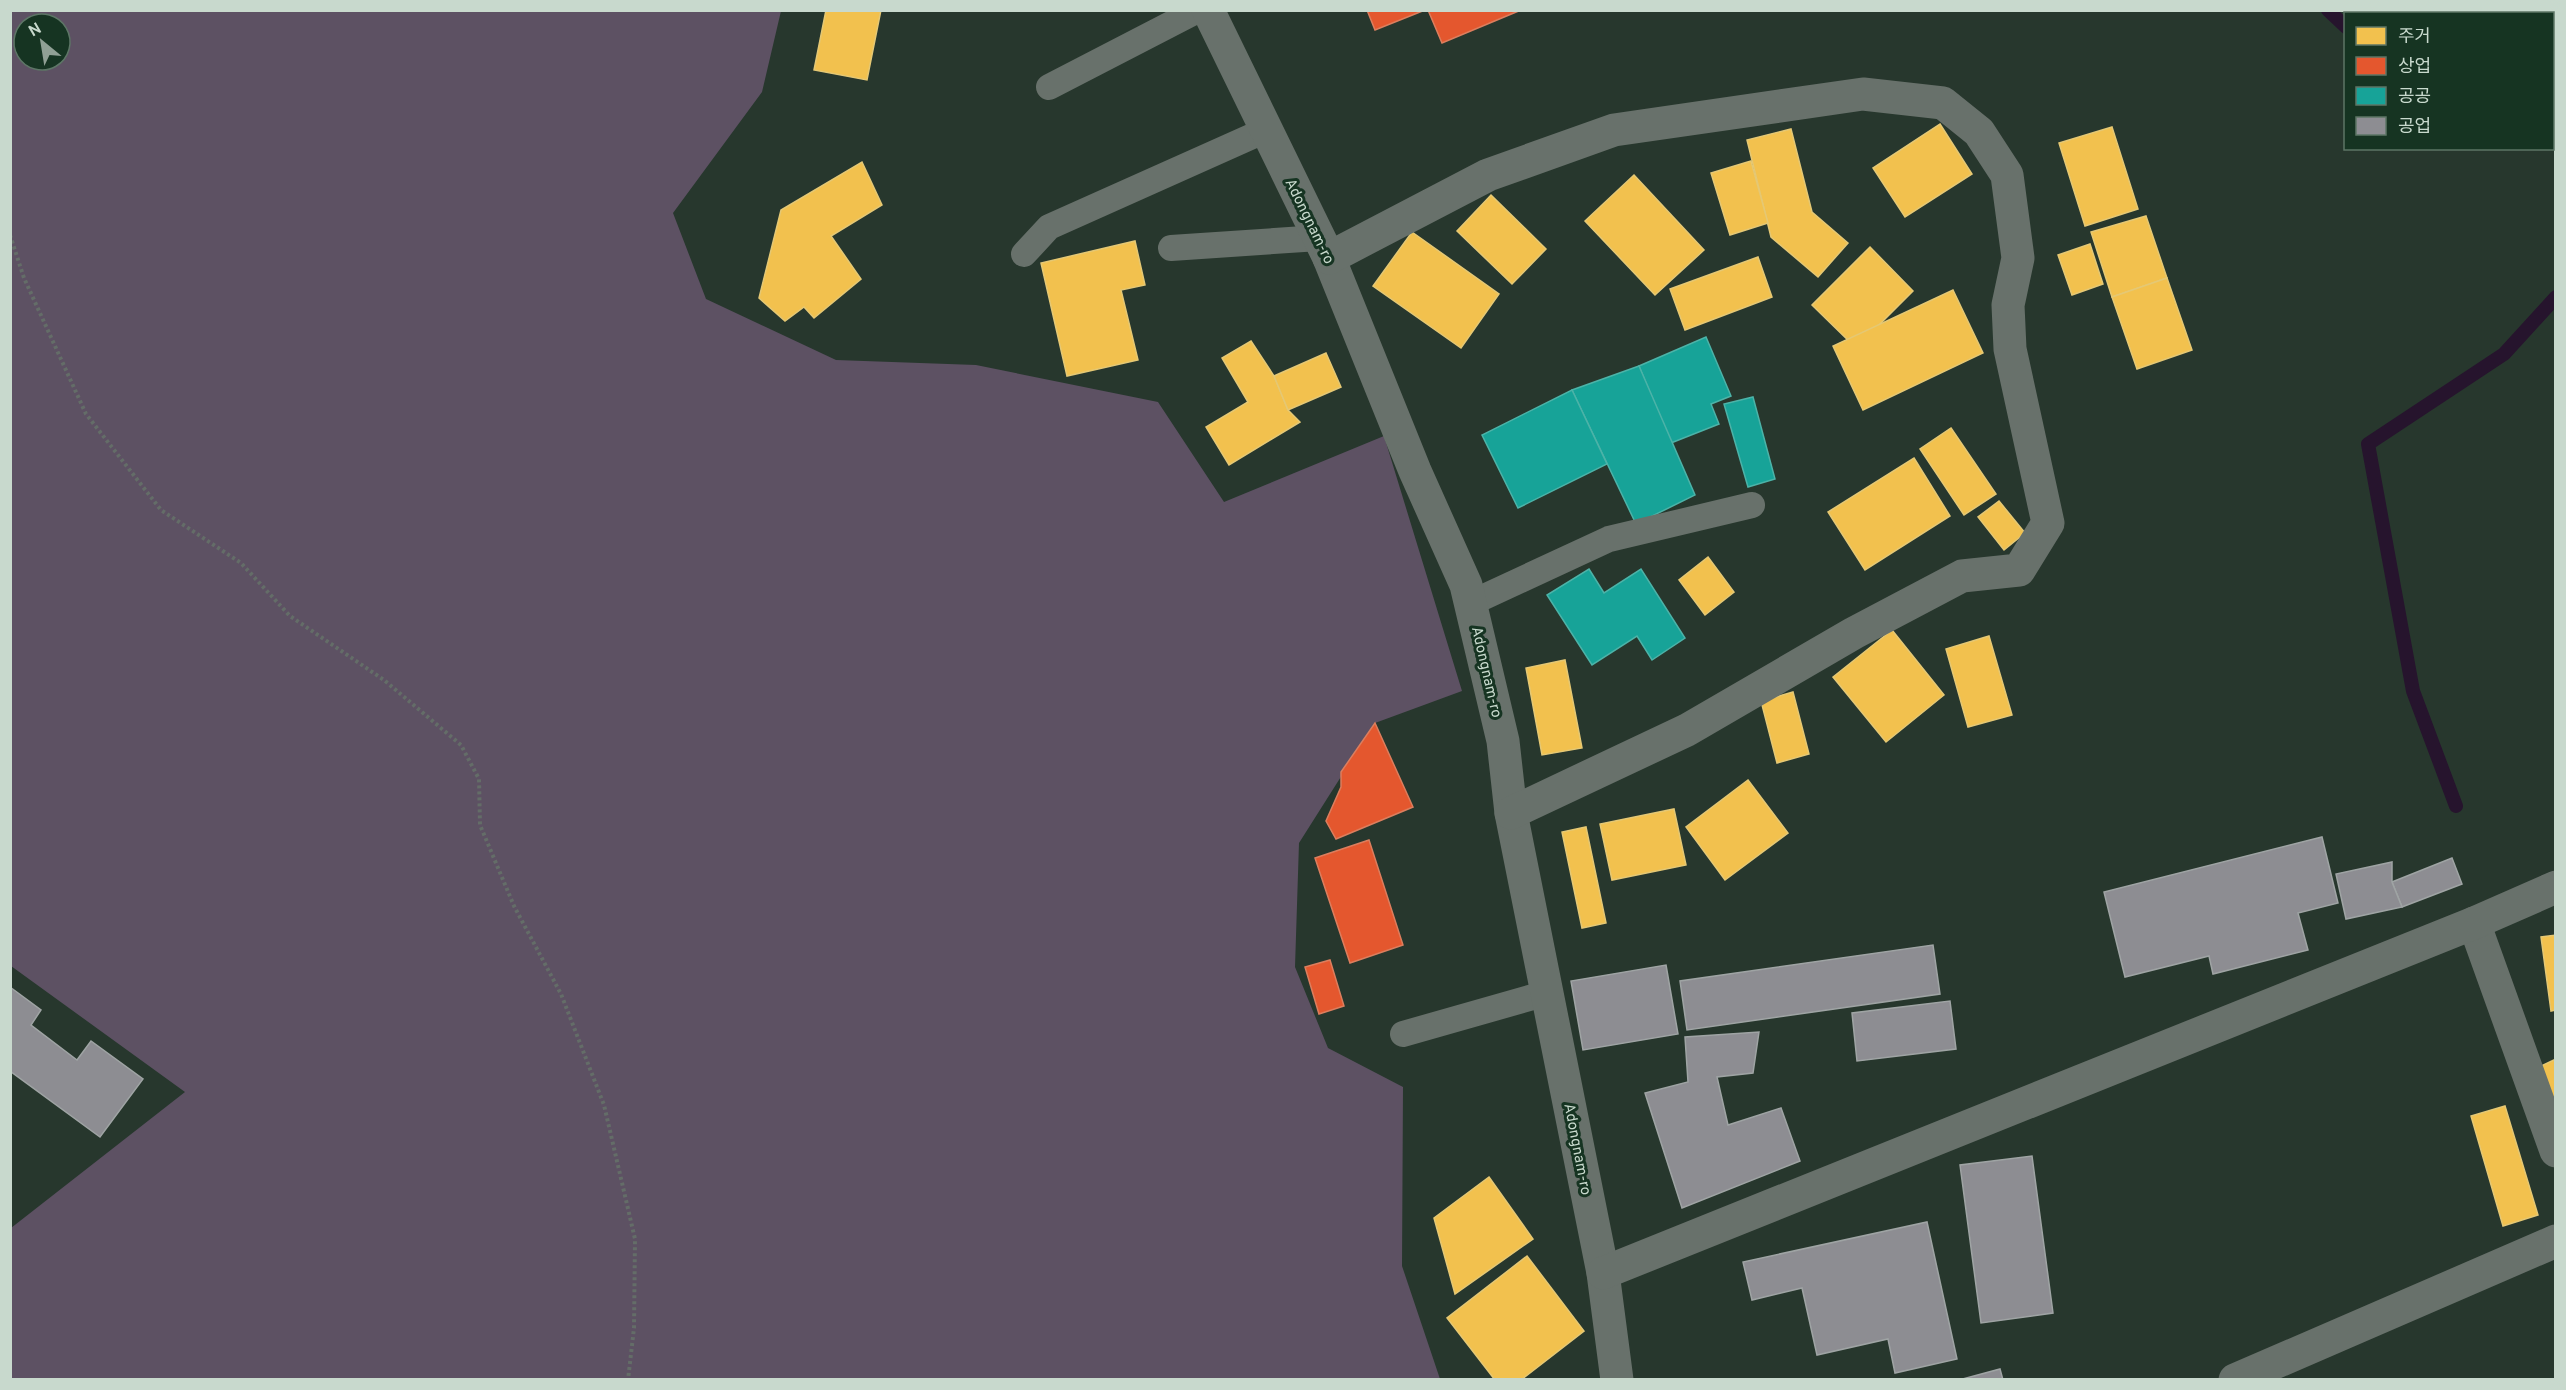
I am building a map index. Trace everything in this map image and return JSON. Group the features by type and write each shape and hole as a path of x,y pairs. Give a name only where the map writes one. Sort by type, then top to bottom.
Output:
{"street":[{"name":"Adongnam-ro","path":"1208,10 1324,248 1415,471 1467,585 1503,741 1511,813 1603,1273 1617,1380"},
{"path":"1324,248 1488,175 1614,130 1863,94 1943,103 1979,132 2007,175 2018,258 2008,305 2010,349 2048,523 2019,570 1962,576 1854,633 1687,730 1511,813"},
{"path":"1603,1273 2474,923 2556,887"},
{"path":"2474,923 2556,1151"},
{"path":"2235,1380 2556,1241"}],"lane":[{"path":"1049,87 1198,10"},
{"path":"1024,254 1049,227 1266,130"},
{"path":"1171,248 1324,248"},
{"path":"1471,603 1609,539 1752,505"},
{"path":"1403,1034 1547,993"}],"path":[{"path":"10,235 24,278 86,414 161,510 241,563 290,616 384,680 461,746 479,779 480,825 514,906 561,994 604,1105 635,1239 634,1328 628,1380"}],"shaded area":[{"path":"11,11 781,11 762,92 673,213 706,299 836,360 976,365 1158,402 1224,502 1384,436 1462,691 1375,723 1299,843 1295,967 1328,1048 1403,1087 1402,1266 1440,1379 11,1379 11,1228 185,1092 11,966"}],"building: 주거":[{"path":"826,10 881,10 867,80 814,70"},
{"path":"1940,124 1972,174 1905,217 1873,168"},
{"path":"2112,127 2138,209 2085,226 2059,143"},
{"path":"1791,129 1812,212 1848,243 1818,277 1771,237 1747,140"},
{"path":"1751,161 1768,223 1730,235 1711,173"},
{"path":"862,162 882,205 831,236 861,279 814,318 804,307 785,321 759,298 781,210"},
{"path":"1634,175 1704,250 1655,295 1585,221"},
{"path":"1491,195 1546,249 1512,284 1457,231"},
{"path":"2146,216 2167,278 2112,297 2091,232"},
{"path":"1412,232 1499,294 1461,348 1373,286"},
{"path":"1135,241 1145,285 1121,290 1138,360 1067,376 1041,263"},
{"path":"2090,244 2103,284 2072,295 2058,255"},
{"path":"1870,247 1913,291 1856,348 1812,305"},
{"path":"1758,257 1772,297 1685,330 1670,289"},
{"path":"2167,278 2192,350 2137,369 2112,297"},
{"path":"1953,290 1983,353 1863,410 1833,346"},
{"path":"1251,341 1274,376 1288,410 1300,422 1229,465 1206,427 1248,402 1222,358"},
{"path":"1326,353 1341,387 1288,410 1274,376"},
{"path":"1951,428 1996,494 1964,515 1920,449"},
{"path":"1914,458 1950,516 1865,570 1828,512"},
{"path":"1999,501 2025,533 2004,550 1978,517"},
{"path":"1708,557 1734,592 1705,615 1679,580"},
{"path":"1892,630 1944,695 1886,742 1833,677"},
{"path":"1989,636 2012,715 1968,727 1946,649"},
{"path":"1565,660 1582,748 1542,755 1526,668"},
{"path":"1793,692 1809,754 1777,763 1761,701"},
{"path":"1748,780 1788,833 1725,880 1686,827"},
{"path":"1674,809 1686,865 1612,880 1600,824"},
{"path":"1586,827 1606,923 1582,928 1562,832"},
{"path":"2556,935 2556,1010 2551,1011 2541,937"},
{"path":"2556,1059 2556,1105 2539,1067"},
{"path":"2505,1106 2538,1215 2503,1226 2471,1116"},
{"path":"1489,1177 1533,1239 1455,1294 1434,1218"},
{"path":"1527,1256 1584,1331 1521,1380 1495,1380 1447,1318"}],"building: 상업":[{"path":"1367,10 1425,10 1375,30"},
{"path":"1428,10 1521,10 1442,43"},
{"path":"1375,723 1413,807 1336,839 1326,821 1341,787 1341,772"},
{"path":"1369,840 1403,945 1350,963 1315,858"},
{"path":"1330,960 1344,1006 1319,1014 1305,967"}],"building: 공공":[{"path":"1706,337 1731,396 1711,404 1719,424 1671,443 1639,366"},
{"path":"1639,366 1695,495 1636,524 1572,390"},
{"path":"1572,390 1607,464 1518,508 1482,435"},
{"path":"1753,397 1775,479 1748,487 1724,404"},
{"path":"1589,569 1604,593 1641,569 1685,638 1652,660 1637,636 1592,665 1547,595"}],"building: 공업":[{"path":"2322,837 2338,903 2298,913 2308,950 2213,974 2209,956 2125,977 2104,892"},
{"path":"2452,858 2462,884 2402,907 2392,882"},
{"path":"2392,862 2392,882 2402,907 2346,919 2336,874"},
{"path":"1933,945 1940,994 1687,1030 1680,981"},
{"path":"1666,965 1678,1034 1583,1050 1571,981"},
{"path":"10,987 41,1010 31,1025 77,1060 91,1041 143,1079 100,1137 10,1071"},
{"path":"1950,1001 1956,1049 1857,1061 1852,1013"},
{"path":"1759,1032 1753,1073 1717,1077 1728,1125 1781,1108 1800,1161 1682,1208 1645,1093 1688,1082 1685,1037"},
{"path":"2032,1156 2053,1313 1981,1323 1960,1165"},
{"path":"1927,1222 1957,1359 1895,1373 1888,1339 1817,1355 1802,1288 1752,1300 1743,1262"},
{"path":"2000,1369 2003,1380 1959,1380"}],"waterway":[{"path":"2328,10 2344,25"},
{"path":"2456,806 2413,691 2368,444 2504,354 2556,297"}]}
